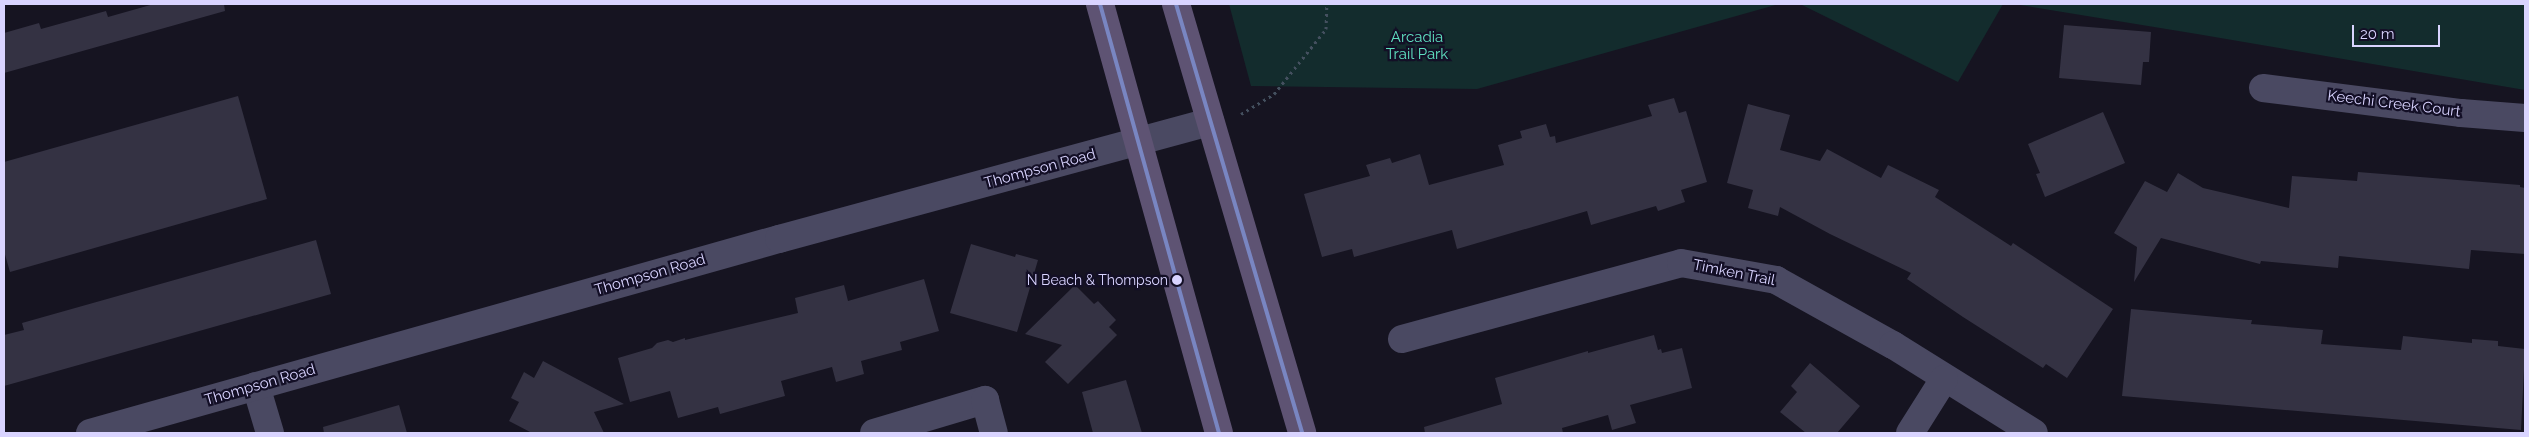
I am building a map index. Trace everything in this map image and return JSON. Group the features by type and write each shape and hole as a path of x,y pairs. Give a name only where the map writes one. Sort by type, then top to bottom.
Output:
{"main road":[{"path":"1100,4 1219,433"},
{"path":"1176,4 1302,433"}],"street":[{"name":"Keechi Creek Court","path":"2263,88 2460,113 2525,118"},
{"name":"Thompson Road","path":"90,433 779,239 1210,122"},
{"name":"Timken Trail","path":"1402,339 1681,263 1776,280 1837,312 2034,433"},
{"path":"1910,433 1944,379"},
{"path":"256,386 270,433"},
{"path":"874,433 985,400 994,433"}],"path":[{"path":"1241,114 1274,94 1326,29 1327,4"}],"green space":[{"name":"Arcadia Trail Park","path":"1229,4 1779,4 1477,89 1251,86"},
{"path":"1800,4 2003,4 1958,82"},
{"path":"2014,4 2525,4 2525,90 2197,34"}],"building":[{"path":"154,4 224,4 225,11 4,73 4,33 39,23 41,29 106,11 108,17"},
{"path":"2064,25 2151,32 2149,62 2143,62 2141,85 2059,78"},
{"path":"238,96 267,199 10,272 4,251 4,162"},
{"path":"1674,98 1679,113 1686,111 1707,182 1681,190 1685,202 1658,211 1656,206 1591,225 1587,211 1457,249 1452,230 1354,257 1352,249 1322,257 1304,194 1370,176 1366,165 1390,158 1392,163 1420,154 1429,185 1504,165 1498,145 1522,138 1520,131 1546,124 1550,137 1555,136 1556,143 1652,116 1648,105"},
{"path":"1748,104 1790,115 1780,150 1820,161 1827,149 1881,178 1888,165 1939,190 1935,197 2011,246 2013,243 2113,309 2067,378 2046,364 2043,368 1963,317 1907,279 1911,273 1830,234 1780,207 1778,216 1748,208 1753,190 1727,183"},
{"path":"2103,112 2125,163 2045,197 2036,174 2040,173 2028,144"},
{"path":"2358,172 2520,185 2520,187 2525,188 2525,254 2471,250 2469,269 2339,256 2338,268 2261,261 2260,264 2161,238 2134,282 2137,247 2114,233 2145,181 2167,192 2178,173 2203,188 2289,208 2292,176 2357,181"},
{"path":"316,240 331,294 4,386 4,335 24,330 22,323"},
{"path":"971,244 1015,257 1016,254 1038,260 1017,332 950,313"},
{"path":"924,279 939,331 900,342 902,350 861,361 864,374 836,382 832,367 781,381 785,396 720,414 718,407 678,418 670,391 630,402 618,358 652,348 657,343 668,340 673,342 685,338 685,340 798,313 795,298 844,285 848,301"},
{"path":"1075,285 1094,304 1098,301 1116,320 1109,327 1117,335 1068,384 1045,362 1062,345 1025,334"},
{"path":"2131,309 2252,320 2251,324 2323,330 2321,344 2401,350 2403,336 2472,343 2472,339 2498,341 2498,346 2525,349 2521,430 2122,396"},
{"path":"1654,335 1658,350 1661,349 1662,353 1682,348 1692,388 1630,405 1636,423 1612,430 1608,415 1562,428 1563,433 1425,433 1424,427 1502,404 1495,378 1588,351 1588,353"},
{"path":"543,361 624,404 594,412 604,433 532,433 509,421 519,402 511,398 524,372 534,378"},
{"path":"1810,363 1860,406 1837,433 1806,433 1780,412 1797,392 1791,386"},
{"path":"1126,380 1142,433 1093,433 1082,392"},
{"path":"399,405 407,433 324,433 323,427"}],"transit line":[{"path":"1100,4 1219,433"},
{"path":"1176,4 1302,433"}],"place":[{"name":"N Beach & Thompson","path":"1177,280"}]}
